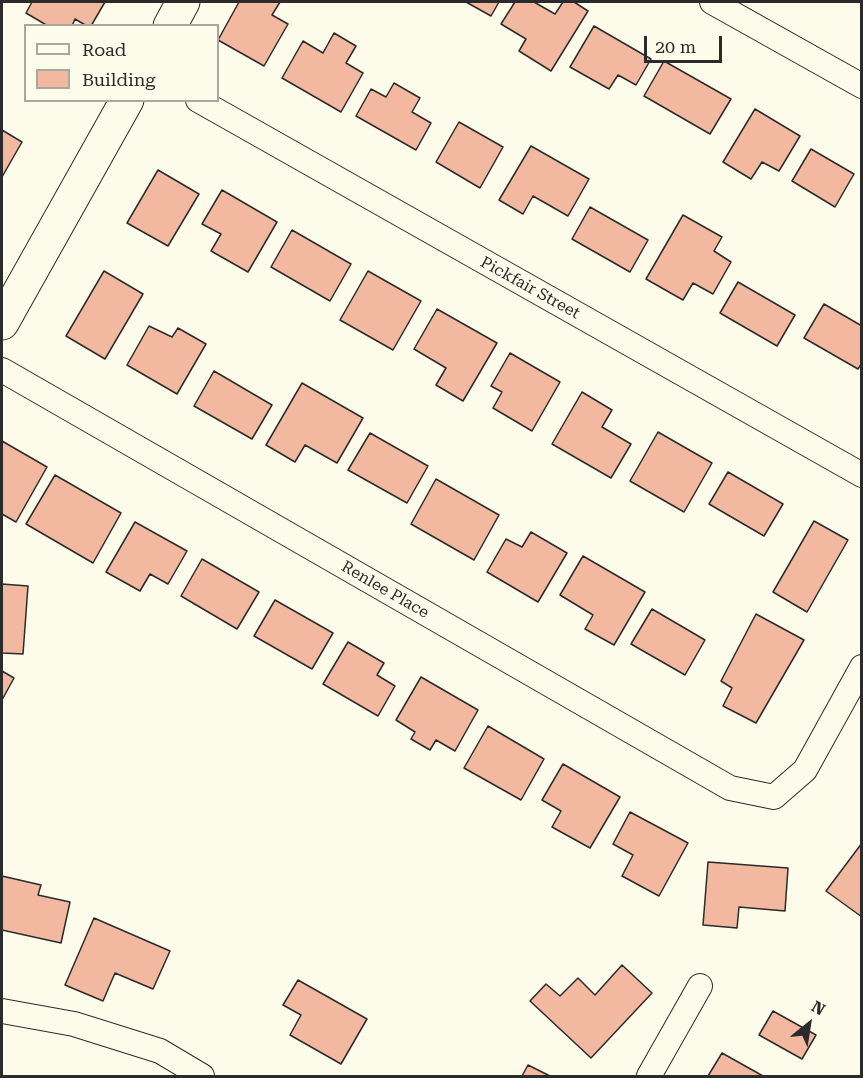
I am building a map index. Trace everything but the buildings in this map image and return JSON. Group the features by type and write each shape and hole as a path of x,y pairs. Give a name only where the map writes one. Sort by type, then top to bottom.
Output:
{"street":[{"path":"171,24 183,2"},
{"path":"712,2 861,86"},
{"path":"2,323 9,291 126,102"},
{"name":"Pickfair Street","path":"202,102 861,475"},
{"name":"Renlee Place","path":"2,370 730,788 774,797 805,770 861,667"},
{"path":"649,1077 700,986"},
{"path":"2,1011 74,1024 160,1051 202,1077"}]}
